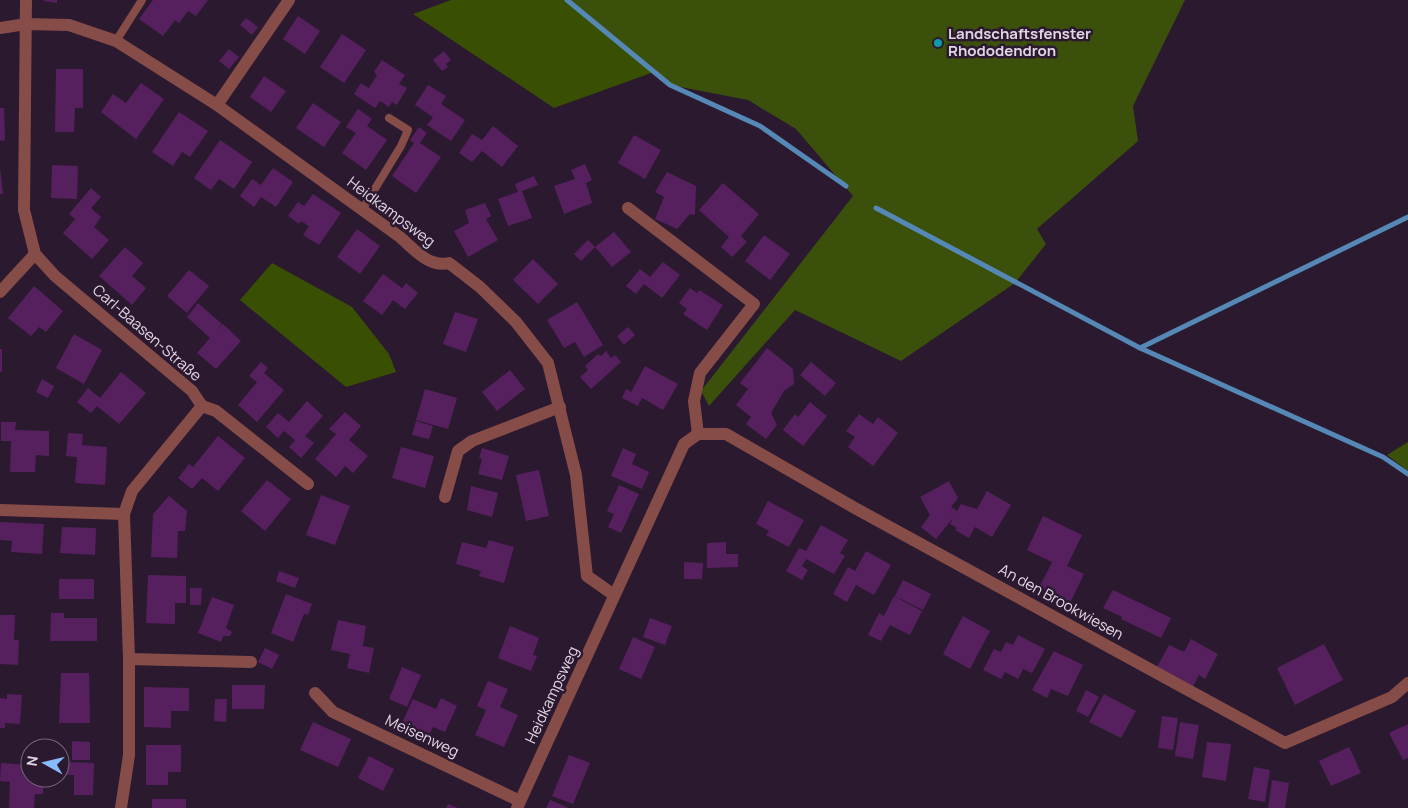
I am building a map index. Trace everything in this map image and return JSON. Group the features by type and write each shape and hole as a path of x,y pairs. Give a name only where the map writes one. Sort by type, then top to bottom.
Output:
{"street":[{"name":"Carl-Baasen-Straße","path":"26,0 24,210 35,254 55,276 192,392 202,406 132,491 124,514 129,659 129,755 122,808"},
{"path":"217,105 289,0"},
{"name":"Heidkampsweg","path":"0,28 26,24 69,24 116,41 217,105 362,210 425,259 440,266 449,263 463,273 516,322 548,363 576,475 587,576 614,595"},
{"path":"628,208 754,304 700,373 694,401 698,434"},
{"path":"0,292 35,254"},
{"path":"202,406 216,411 308,484"},
{"path":"445,497 458,451 472,442 560,407"},
{"name":"Heidkampsweg","path":"519,804 684,444 698,434"},
{"name":"An den Brookwiesen","path":"698,434 726,434 853,507 1285,743 1392,697 1408,683"},
{"path":"0,510 124,514"},
{"path":"129,659 251,662"},
{"name":"Meisenweg","path":"315,693 333,712 519,804"}],"lane":[{"path":"116,41 142,0"},
{"path":"362,210 401,146 408,130 389,118"}],"green space":[{"path":"451,0 566,0 654,72 554,108 413,14"},
{"path":"566,0 1185,0 1133,106 1138,141 1037,229 1046,244 1015,283 901,361 795,310 709,406 701,391 853,196 796,129 748,100 670,85"},
{"path":"272,263 352,307 389,354 396,372 346,387 240,300"},
{"path":"1408,442 1408,471 1387,455"}],"building":[{"path":"57,0 57,3 44,1"},
{"path":"153,0 208,0 196,16 188,11 179,23 175,20 163,36 139,19"},
{"path":"298,16 320,31 305,54 283,39"},
{"path":"246,18 258,27 252,35 240,25"},
{"path":"342,34 366,50 344,83 320,67"},
{"path":"229,49 239,57 229,69 219,61"},
{"path":"444,51 451,60 446,64 448,67 442,71 433,60"},
{"path":"382,60 405,75 399,84 407,88 397,105 392,102 389,107 380,101 375,108 354,94 361,83 369,88 377,75 374,72"},
{"path":"56,69 83,69 83,108 75,108 74,132 55,132"},
{"path":"264,76 286,91 271,112 250,97"},
{"path":"141,83 164,99 136,139 101,112 113,94 126,103"},
{"path":"428,85 446,96 441,104 465,120 451,141 427,125 433,117 415,105"},
{"path":"313,103 341,122 324,147 296,128"},
{"path":"0,108 4,108 5,140 0,141"},
{"path":"358,109 372,119 367,126 387,140 366,170 342,153 356,133 346,127"},
{"path":"179,112 208,131 190,157 182,152 173,166 152,152"},
{"path":"493,126 518,146 502,167 482,151 472,162 459,153 472,134 482,140"},
{"path":"419,127 427,133 420,143 441,157 416,193 392,176 414,143 410,140"},
{"path":"634,135 661,150 645,179 618,163"},
{"path":"220,140 252,162 234,189 219,179 211,190 194,178"},
{"path":"585,164 592,180 586,183 592,203 564,214 554,186 575,179 571,170"},
{"path":"52,165 78,166 77,199 51,198"},
{"path":"0,168 3,194 0,194"},
{"path":"273,168 293,182 276,207 261,197 254,207 240,196 252,179 261,185"},
{"path":"667,172 696,186 695,215 690,214 677,229 655,219 664,197 655,192"},
{"path":"534,176 538,185 522,191 532,218 508,226 498,199 518,192 515,184"},
{"path":"723,183 759,214 741,236 747,242 732,257 721,247 729,237 699,210"},
{"path":"91,188 101,197 91,208 101,217 94,227 109,240 92,259 63,233 75,219 69,214"},
{"path":"313,194 341,213 319,245 303,235 309,226 301,221 299,224 288,216 298,202 304,206"},
{"path":"485,203 491,216 486,219 498,240 468,257 454,231 469,223 465,210"},
{"path":"357,229 380,246 360,274 337,257"},
{"path":"614,232 631,252 612,267 595,247"},
{"path":"764,235 790,254 770,280 745,261"},
{"path":"588,240 595,247 581,261 574,254"},
{"path":"125,247 143,263 132,276 146,288 132,305 99,276"},
{"path":"533,259 558,284 538,304 513,280"},
{"path":"663,262 680,275 662,298 644,284 636,294 626,286 640,269 650,277"},
{"path":"189,270 209,286 187,313 167,296"},
{"path":"383,274 402,288 406,283 418,293 405,309 393,300 382,315 363,301"},
{"path":"34,286 63,311 46,332 39,327 31,336 8,318"},
{"path":"690,288 697,293 699,290 723,305 707,330 683,314 687,309 679,303"},
{"path":"577,302 603,345 584,357 575,342 564,348 547,320"},
{"path":"198,303 222,324 216,331 223,324 241,341 216,369 197,353 210,338 187,317"},
{"path":"455,312 478,319 466,352 443,344"},
{"path":"628,327 635,335 624,345 617,336"},
{"path":"74,334 102,350 84,384 56,368"},
{"path":"767,348 793,369 794,384 784,391 771,413 777,425 766,439 746,424 751,417 736,405 748,389 740,383"},
{"path":"0,349 2,349 2,372 0,372"},
{"path":"606,351 611,358 615,355 621,362 591,389 580,377 588,370 585,366 598,354 601,356"},
{"path":"261,362 268,368 264,373 284,390 257,422 238,405 257,382 249,376"},
{"path":"811,362 836,383 825,396 800,375"},
{"path":"645,366 678,384 663,410 642,398 638,406 622,398 626,389 631,392"},
{"path":"510,370 525,389 497,411 482,392"},
{"path":"121,372 146,393 119,424 97,406 91,413 77,402 88,388 100,398"},
{"path":"42,379 54,386 48,398 36,392"},
{"path":"425,389 457,398 448,429 416,420"},
{"path":"307,401 323,416 305,436 314,443 301,458 289,447 295,440 284,431 278,438 266,427 278,413 289,422"},
{"path":"810,402 827,416 803,446 783,430 795,414 798,417"},
{"path":"345,412 361,426 349,440 368,456 353,473 345,466 336,477 315,459 336,434 329,429"},
{"path":"859,414 873,424 878,417 898,433 873,466 848,447 855,437 846,431"},
{"path":"416,421 433,426 429,439 412,435"},
{"path":"1,422 16,422 15,430 49,431 49,456 36,455 35,472 10,472 11,441 1,441"},
{"path":"68,433 83,434 82,445 107,447 105,485 75,483 77,457 66,456"},
{"path":"218,436 245,458 218,491 202,478 192,489 178,478 189,464 193,467"},
{"path":"401,447 434,456 425,488 392,478"},
{"path":"482,448 509,456 502,480 478,474 482,459 479,458"},
{"path":"623,448 636,454 632,464 649,472 642,489 611,476"},
{"path":"539,470 549,516 526,521 516,475"},
{"path":"267,480 291,499 265,531 241,511"},
{"path":"949,481 958,498 951,507 957,511 961,504 977,509 987,491 1011,505 992,537 975,527 969,538 955,530 957,528 950,524 953,518 936,539 921,527 930,515 920,497"},
{"path":"619,485 639,494 621,533 608,527 614,514 607,511"},
{"path":"471,486 498,493 492,517 467,510"},
{"path":"321,495 350,506 335,545 306,535"},
{"path":"169,496 187,511 185,531 178,531 177,558 151,557 153,514"},
{"path":"768,501 804,520 789,547 766,535 769,531 756,524"},
{"path":"1043,516 1082,535 1067,566 1084,574 1070,603 1039,588 1052,562 1027,550"},
{"path":"0,522 44,524 42,554 11,552 12,541 0,540"},
{"path":"821,525 848,540 840,553 845,556 834,574 806,559 802,566 808,570 802,580 786,571 799,548 806,551"},
{"path":"62,527 96,528 95,555 60,553"},
{"path":"489,540 514,547 504,583 479,576 481,571 456,564 462,542 486,548"},
{"path":"726,542 726,554 738,554 738,567 707,568 707,543"},
{"path":"866,551 891,565 874,595 856,585 847,602 833,594 848,567 855,571"},
{"path":"684,562 703,563 702,579 684,579"},
{"path":"279,571 299,578 295,588 276,581"},
{"path":"148,575 186,576 186,603 175,603 175,624 146,623"},
{"path":"59,579 94,579 94,599 59,599"},
{"path":"903,580 931,594 923,610 895,596"},
{"path":"190,588 202,588 201,605 190,605"},
{"path":"1113,590 1171,618 1161,638 1121,619 1122,617 1103,608"},
{"path":"286,594 312,604 308,615 304,614 293,642 271,633"},
{"path":"894,596 922,611 910,635 890,625 881,641 868,635 879,613 884,616"},
{"path":"212,597 234,605 226,628 232,632 230,636 223,636 221,642 198,633"},
{"path":"51,613 64,613 64,618 97,618 97,641 50,641"},
{"path":"0,615 15,615 14,640 19,640 18,665 0,664"},
{"path":"963,616 990,631 970,669 943,654"},
{"path":"650,618 672,626 665,645 643,637"},
{"path":"338,620 366,626 363,646 374,648 369,673 347,668 350,654 331,650"},
{"path":"510,626 539,638 533,655 537,656 531,671 498,658"},
{"path":"1018,635 1045,649 1032,673 1023,669 1018,679 1005,672 1001,679 983,670 994,649 1001,652 1006,642 1013,645"},
{"path":"633,637 655,647 641,679 619,669"},
{"path":"1191,639 1218,654 1205,679 1199,675 1193,686 1157,667 1169,645 1184,652"},
{"path":"1324,644 1343,680 1295,705 1277,668"},
{"path":"265,648 279,655 272,669 258,662"},
{"path":"1054,651 1083,665 1068,696 1051,689 1047,698 1032,690"},
{"path":"402,667 421,675 407,707 389,699"},
{"path":"61,673 89,673 90,723 59,723"},
{"path":"488,681 508,689 500,707 518,715 504,747 475,735 486,710 477,706"},
{"path":"232,685 265,685 264,709 232,709"},
{"path":"144,687 189,688 189,711 171,711 171,728 144,727"},
{"path":"1086,690 1099,697 1088,717 1076,711"},
{"path":"7,694 22,695 20,724 5,723 5,728 0,728 0,698 7,699"},
{"path":"1104,694 1136,711 1121,738 1089,722"},
{"path":"441,698 457,706 445,732 433,727 428,737 401,725 413,699 436,709"},
{"path":"215,699 227,699 226,722 214,721"},
{"path":"1162,716 1178,718 1173,750 1158,748"},
{"path":"313,722 351,739 338,767 300,750"},
{"path":"1180,722 1199,725 1193,759 1175,756"},
{"path":"1408,724 1408,758 1403,760 1389,733"},
{"path":"72,741 90,742 90,760 72,760"},
{"path":"1207,742 1231,744 1226,781 1202,777"},
{"path":"146,745 181,745 181,772 168,772 168,785 146,785"},
{"path":"1349,747 1361,773 1331,786 1319,761"},
{"path":"569,755 590,763 573,804 552,796"},
{"path":"369,756 394,769 383,791 358,778"},
{"path":"70,762 94,763 93,795 74,795 74,775 70,775"},
{"path":"1,763 20,764 20,788 43,788 43,794 35,794 34,808 9,808 10,782 0,781"},
{"path":"1254,767 1270,770 1265,802 1248,799"},
{"path":"1272,780 1289,783 1285,808 1268,808"},
{"path":"152,799 186,799 186,808 152,808"},
{"path":"550,800 569,808 546,808"},
{"path":"448,804 458,808 446,808"}],"waterway":[{"path":"567,0 670,85 760,126 846,186"},
{"path":"876,208 1140,348"},
{"path":"1408,217 1140,348 1383,457 1408,474"}],"place":[{"name":"Landschaftsfenster Rhododendron","path":"938,43"}]}
